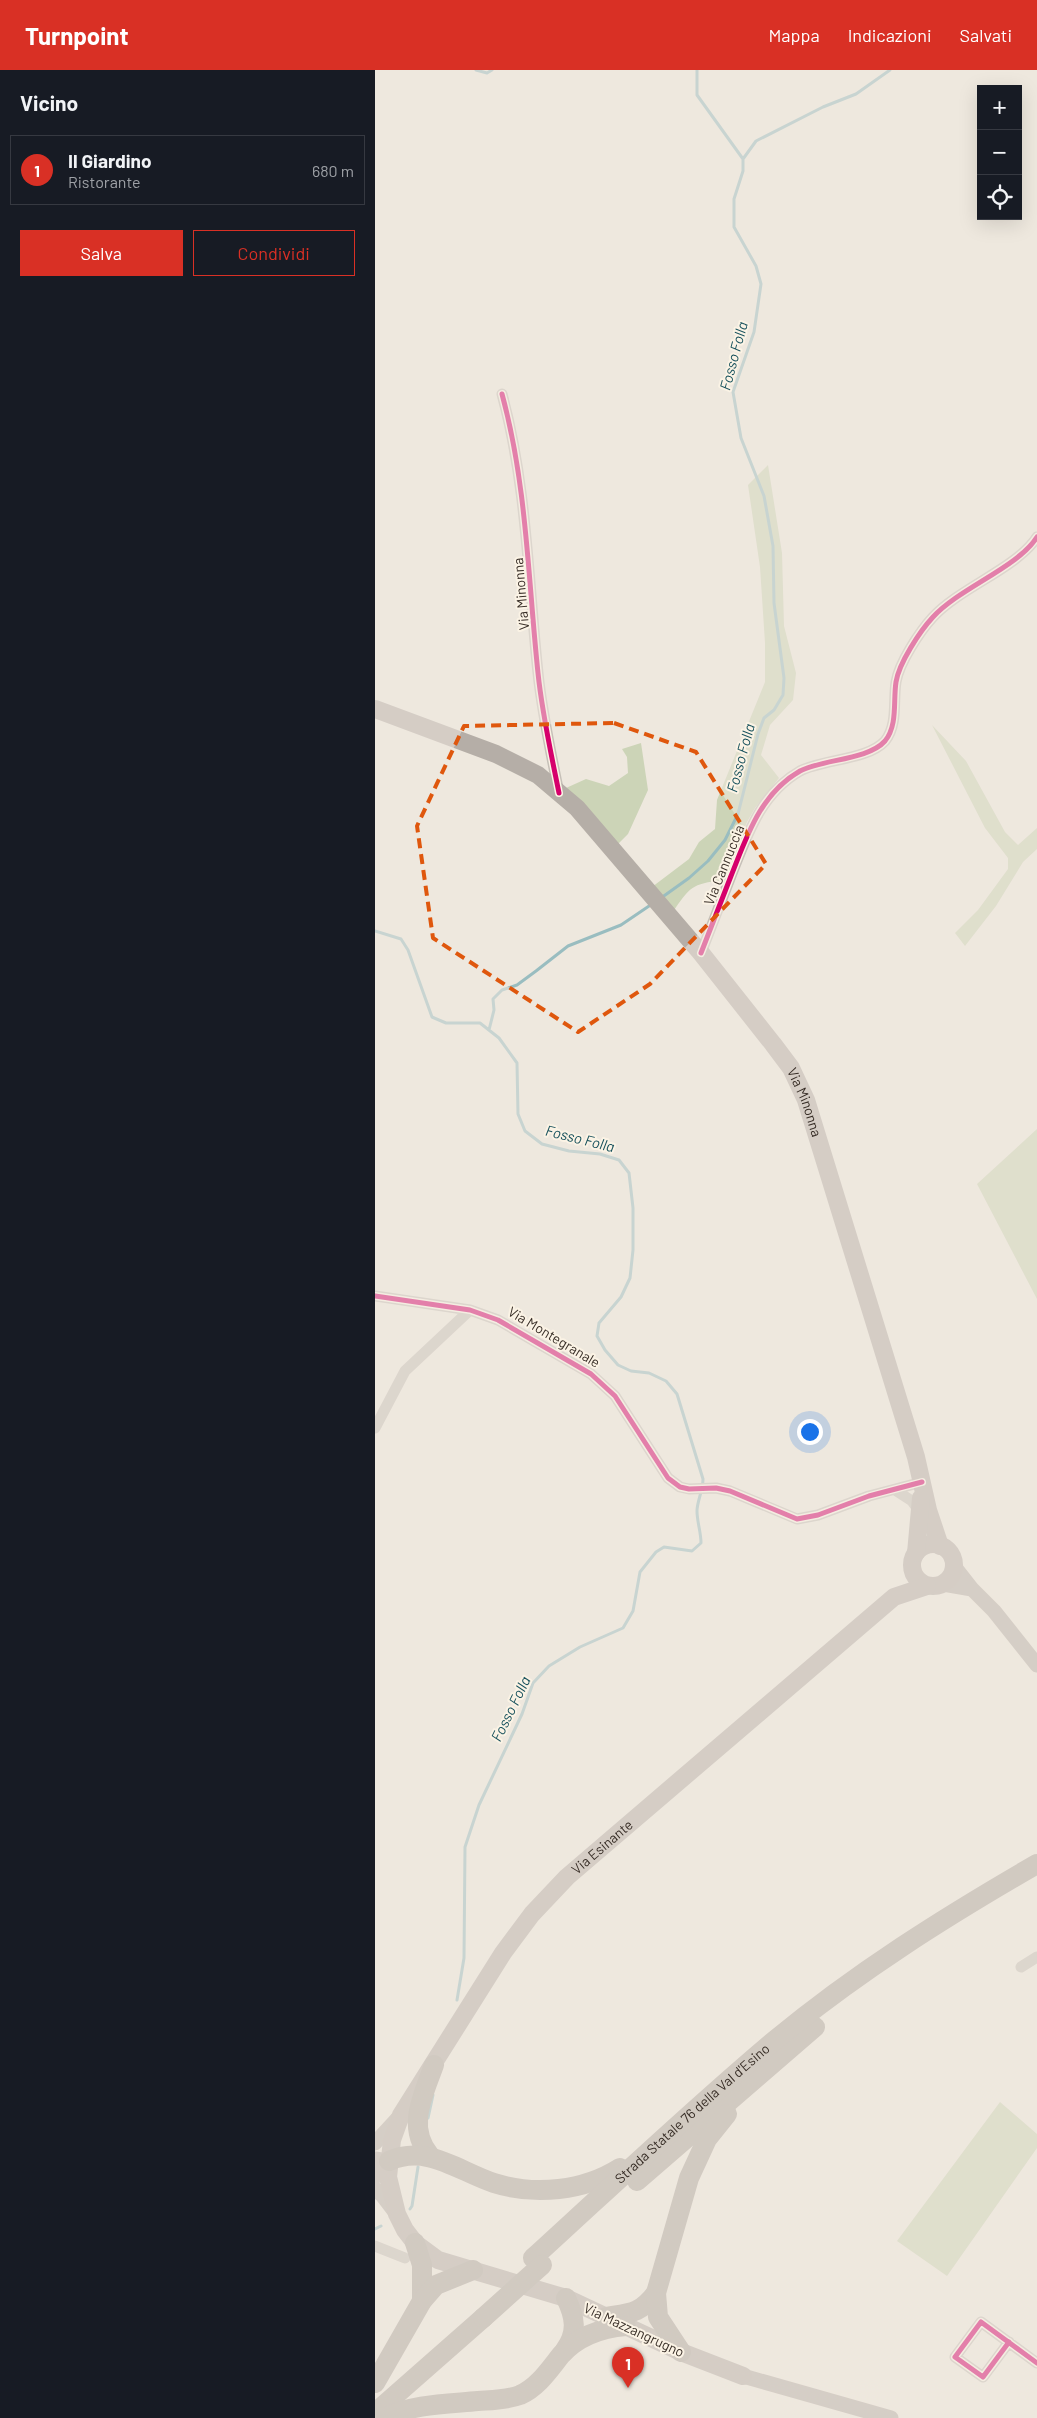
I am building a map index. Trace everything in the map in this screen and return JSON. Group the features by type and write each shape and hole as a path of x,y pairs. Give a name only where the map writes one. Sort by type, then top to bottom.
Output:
{"highway":[{"name":"Strada Statale 76 della Val d'Esino","path":"375,2412 537,2261 652,2149 775,2040 899,1948 959,1909 1037,1864"},
{"name":"Strada Statale 76 della Val d'Esino","path":"537,2261 782,2053 848,2000 903,1960 1037,1879"},
{"path":"681,2352 658,2317 656,2293 689,2178 707,2139 759,2079 848,2000"},
{"path":"430,2156 421,2145 417,2126 419,2110 434,2065"},
{"path":"382,2160 418,2154 430,2156 497,2184 535,2189 574,2188 606,2177 652,2149"},
{"path":"410,2251 422,2265 422,2301"},
{"path":"375,2383 422,2301 436,2285 473,2270"},
{"path":"606,2317 637,2312 647,2305 656,2293"},
{"path":"384,2418 417,2407 503,2399 520,2394 534,2386 563,2353 570,2343 576,2327 573,2312 566,2298"},
{"name":"Strada Statale 76 della Val d'Esino","path":"375,2399 479,2314"},
{"path":"563,2353 577,2342 605,2328 626,2326"}],"main road":[{"name":"Via Minonna","path":"375,709 496,754 538,775 577,808 701,953 791,1068 806,1100 916,1457 921,1482 940,1546"},
{"name":"Via Minonna","path":"914,1558 920,1512 921,1482"},
{"path":"972,1589 935,1585 917,1579 914,1558 927,1545 940,1546 950,1554 954,1566 972,1589 990,1606 1037,1665"},
{"name":"Via Esinante","path":"382,2160 401,2115 503,1953 532,1914 567,1877 895,1597 914,1558"},
{"path":"935,1585 952,1573 954,1566"},
{"name":"Via Esinante","path":"895,1597 935,1585"},
{"path":"375,2143 401,2115"},
{"path":"375,2178 382,2160"},
{"name":"Via Mazzangrugno","path":"382,2160 390,2194 405,2230 410,2251 566,2298 681,2352 743,2376 891,2418"},
{"name":"Via Mazzangrugno","path":"375,2189 383,2194 397,2214"}],"street":[{"name":"Via Minonna","path":"502,394 512,429 523,502 543,714 559,793"},
{"name":"Via Cannuccia","path":"701,953 751,826 765,802 777,789 801,771 868,750 884,742 892,729 896,680 911,646 933,617 965,590 1021,555 1037,537"},
{"name":"Via Montegranale","path":"375,1296 470,1310 498,1320 591,1374 615,1396 668,1478 680,1487 730,1491 777,1512 797,1518 818,1515 869,1496 921,1482"},
{"path":"375,1428 405,1371 470,1310"},
{"path":"895,1490 912,1501 920,1512"},
{"path":"1021,1967 1037,1957"},
{"path":"375,2246 410,2251"},
{"path":"1009,2342 983,2377 955,2357 981,2322 1009,2342 1037,2363"}],"highlighted area":[{"path":"614,723 696,752 766,864 650,984 578,1032 433,938 417,826 464,726"}],"green space":[{"path":"768,465 782,553 784,626 796,673 793,700 770,725 761,755 779,778 755,808 747,822 723,880 704,883 692,888 672,913 652,887 689,859 699,842 715,829 717,800 765,682 765,643 760,567 748,485"},
{"path":"932,725 966,761 1005,832 1018,845 1037,828 1037,849 1023,862 996,906 965,946 955,933 978,910 1008,869 1008,858 985,828"},
{"path":"641,743 648,790 628,834 616,846 566,788 586,779 609,786 628,773 627,757 622,749"},
{"path":"1037,1129 1037,1299 977,1184"},
{"path":"1000,2102 1037,2134 1037,2148 947,2276 897,2241"}],"waterway":[{"path":"476,70 487,73 492,70"},
{"name":"Fosso Folla","path":"661,898 689,878 708,861 725,840 738,814 758,734 764,718 774,710 783,695 784,678 774,603 773,546 764,496 741,438 733,392 754,332 761,284 756,266 734,227 734,199 743,171 743,159 697,95 697,70"},
{"path":"743,159 756,141 823,107 856,94 890,70"},
{"name":"Fosso Folla","path":"489,1030 494,1010 493,999 502,990 517,985 568,946 621,925 652,904"},
{"name":"Fosso Folla","path":"375,931 401,939 408,950 432,1017 446,1023 480,1023 499,1038 517,1063 518,1114 525,1131 542,1144 569,1151 600,1154 619,1160 629,1173 633,1208 633,1250 630,1278 621,1297 599,1323 597,1336 605,1350 618,1365 631,1371 649,1373 666,1381 677,1394 703,1479 697,1511 701,1543 692,1551 664,1547 656,1552 640,1572 633,1611 623,1628 580,1647 549,1666 533,1683 522,1714 479,1805 465,1847 464,1958 457,2000"},
{"path":"428,2118 433,2095"},
{"path":"410,2209 418,2167"},
{"name":"Fosso Folla","path":"375,2229 381,2226"}],"cycle path":[{"path":"502,394 517,463 526,533 540,688 559,793"},
{"path":"701,953 749,831 775,791 786,780 800,771 857,756 868,752 885,741 892,728 898,674 922,630 945,606 1003,568 1028,548 1037,537"},
{"path":"375,1296 470,1310 498,1320 591,1374 615,1396 668,1478 680,1487 689,1489 716,1488 730,1491 797,1519 818,1515 869,1496 922,1482"},
{"path":"1009,2342 983,2377 955,2357 981,2322 1037,2363"}],"place":[{"name":"Il Giardino","path":"628,2388"}]}
